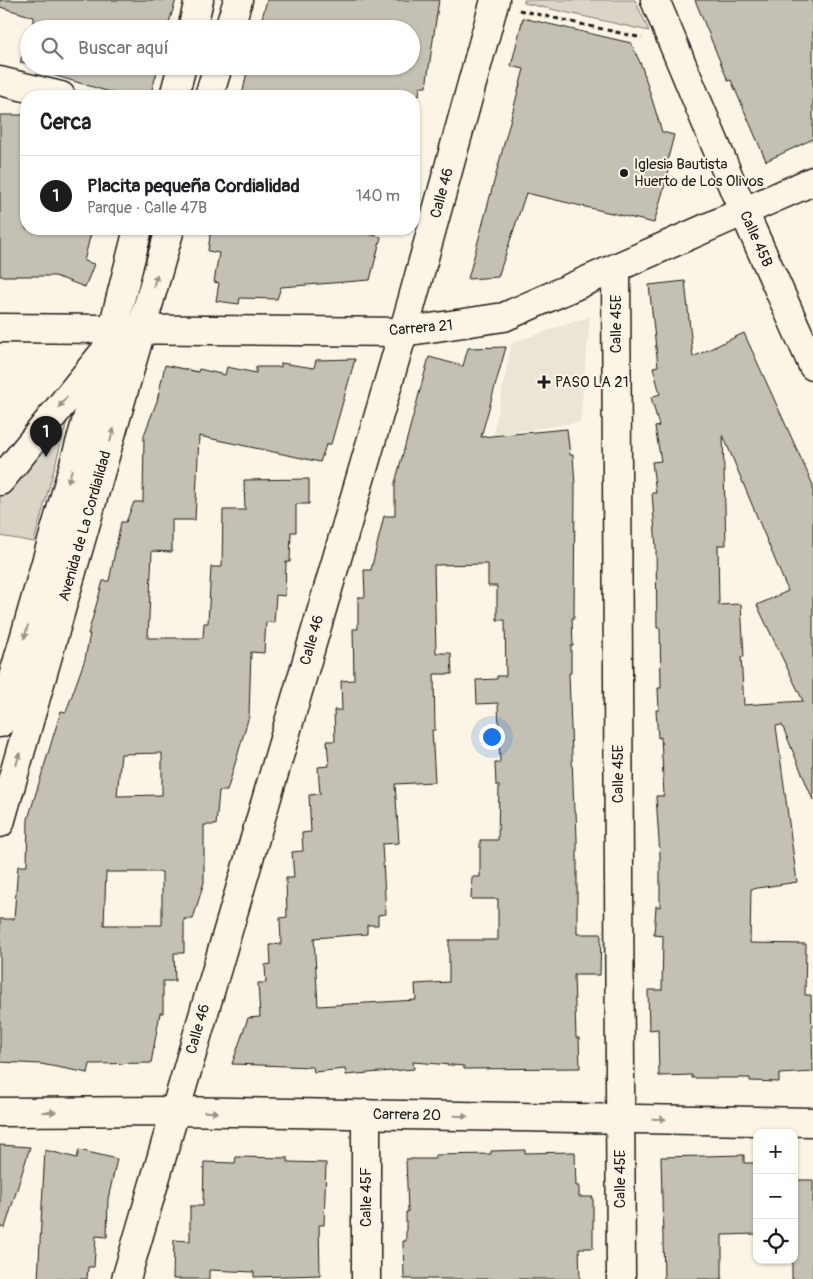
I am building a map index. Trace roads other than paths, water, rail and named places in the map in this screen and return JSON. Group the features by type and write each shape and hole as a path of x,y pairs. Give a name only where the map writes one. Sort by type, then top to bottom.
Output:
{"street":[{"path":"194,20 199,0"},
{"path":"232,20 238,0"},
{"name":"Calle 45B","path":"655,0 744,212 813,366"},
{"name":"Calle 46","path":"126,1279 403,332 495,2"},
{"path":"176,90 180,75"},
{"path":"211,90 215,75"},
{"path":"0,80 38,90"},
{"name":"Carrera 21","path":"0,328 109,340 142,328 403,332 504,318 813,181"},
{"name":"Avenida de La Cordialidad","path":"0,723 109,340 136,235"},
{"name":"Avenida de La Cordialidad","path":"0,823 168,235"},
{"name":"Calle 45E","path":"616,269 620,1279"},
{"path":"0,481 109,340"},
{"name":"Carrera 20","path":"0,1112 174,1111 813,1122"},
{"name":"Calle 45F","path":"366,1114 366,1279"}],"place":[{"name":"Iglesia Bautista Huerto de Los Olivos","path":"624,173"},
{"name":"PASO LA 21","path":"544,382"},
{"name":"Placita pequeña Cordialidad","path":"46,457"}]}
